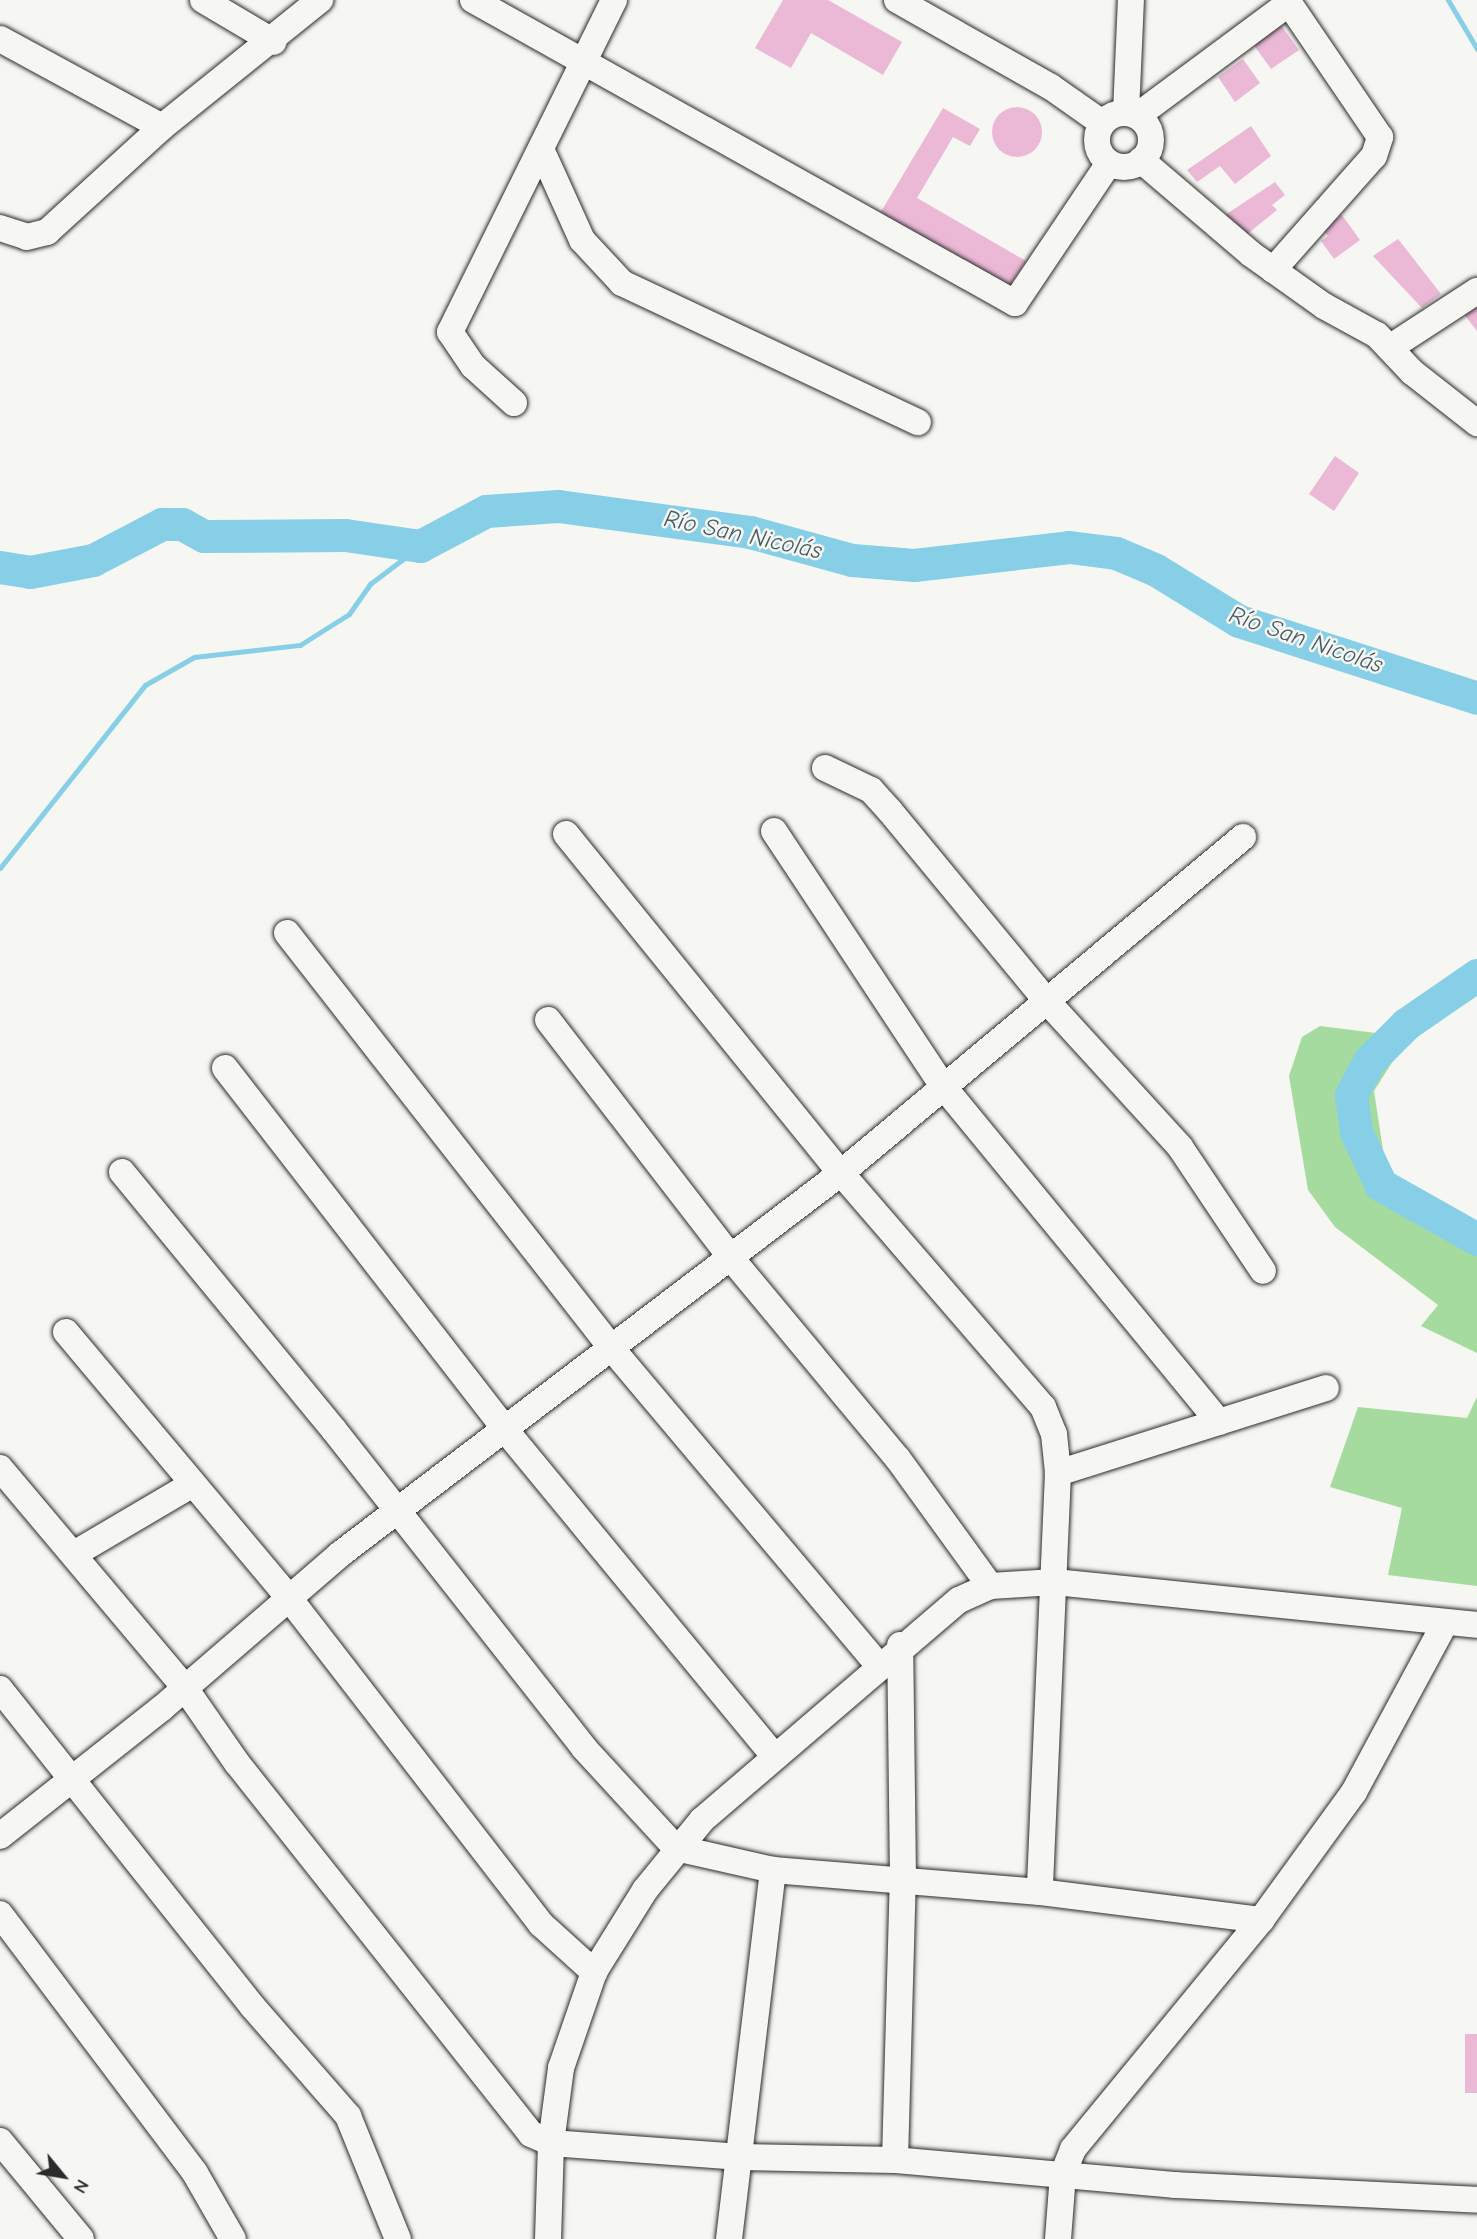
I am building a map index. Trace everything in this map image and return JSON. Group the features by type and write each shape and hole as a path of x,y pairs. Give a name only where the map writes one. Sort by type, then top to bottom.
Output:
{"street":[{"path":"203,0 274,42"},
{"path":"0,228 27,237 47,232 162,127 274,42 320,0"},
{"path":"473,0 582,62 701,123 1015,303 1109,163"},
{"path":"514,404 473,366 450,332 614,0"},
{"path":"897,0 1051,87 1102,123"},
{"path":"1102,123 1098,149 1109,163 1125,167 1141,160 1151,137 1132,114 1130,0"},
{"path":"1102,123 1132,114 1288,1 1380,137 1374,156 1273,270"},
{"path":"0,39 162,127"},
{"path":"541,149 582,240 622,283 918,422"},
{"path":"1141,160 1273,270 1391,347 1412,372 1477,423"},
{"path":"1391,347 1477,291"},
{"path":"825,768 871,790 1045,999 1180,1147 1263,1271"},
{"path":"774,831 943,1086 1219,1422"},
{"path":"566,834 841,1173 1029,1385 1054,1434 1058,1473 1055,1581 1040,1892"},
{"path":"0,1836 186,1688 289,1598 397,1512 507,1432 841,1173 1045,999 1243,837"},
{"path":"287,933 613,1350 878,1665"},
{"path":"548,1020 731,1258 898,1459 990,1586"},
{"path":"225,1068 507,1432 775,1757"},
{"path":"122,1172 584,1748 676,1848 773,1870 1040,1892 1261,1920"},
{"path":"66,1332 191,1485 289,1598 541,1924 594,1972"},
{"path":"1058,1473 1326,1388"},
{"path":"0,1468 186,1688 237,1763 515,2117 551,2143 740,2157 895,2160 1063,2174 1477,2200"},
{"path":"74,1554 191,1485"},
{"path":"548,2239 551,2143 561,2068 594,1972 676,1848 878,1665 959,1600 990,1586 1055,1581 1477,1625"},
{"path":"1058,2239 1063,2174 1073,2149 1116,2093 1261,1920 1354,1792 1445,1623"},
{"path":"895,2160 903,1879 901,1645"},
{"path":"0,1689 253,2007 348,2116 398,2239"},
{"path":"729,2239 773,1870"},
{"path":"0,1914 187,2162 233,2239"},
{"path":"0,2141 81,2239"}],"green space":[{"path":"1320,1026 1408,1037 1374,1091 1390,1196 1477,1241 1477,1353 1421,1326 1438,1305 1335,1227 1308,1190 1289,1076 1302,1037"},
{"path":"1477,1397 1477,1586 1388,1575 1402,1508 1330,1487 1358,1407 1467,1418"}],"building":[{"path":"783,0 828,0 902,42 883,75 811,33 791,68 755,48"},
{"path":"1278,21 1299,50 1271,69 1251,41"},
{"path":"1243,59 1260,83 1235,102 1218,77"},
{"path":"1017,107 1035,114 1042,132 1035,150 1017,157 999,150 992,132 999,114"},
{"path":"943,108 980,129 970,146 953,137 917,198 1026,261 1008,288 879,215"},
{"path":"1251,126 1271,156 1235,184 1220,166 1197,182 1187,170"},
{"path":"1275,182 1285,195 1272,205 1277,210 1246,235 1225,215"},
{"path":"1342,215 1360,240 1334,259 1321,241 1328,236 1322,229"},
{"path":"1398,239 1441,294 1422,308 1373,256"},
{"path":"1477,303 1477,331 1463,313"},
{"path":"1335,456 1359,473 1334,511 1309,494"},
{"path":"1465,2034 1477,2034 1477,2093 1465,2093"}],"waterway":[{"path":"1448,0 1477,49"},
{"name":"Río San Nicolás","path":"0,567 30,572 93,560 162,524 182,524 204,536 345,535 420,546 486,511 558,506 750,532 852,560 914,565 1069,547 1116,553 1156,570 1239,621 1477,698"},
{"path":"0,868 145,685 194,657 300,645 349,614 370,584 420,546"},
{"name":"Río San Nicolás","path":"1477,975 1406,1024 1369,1061 1351,1095 1356,1132 1381,1185 1477,1239"}]}
